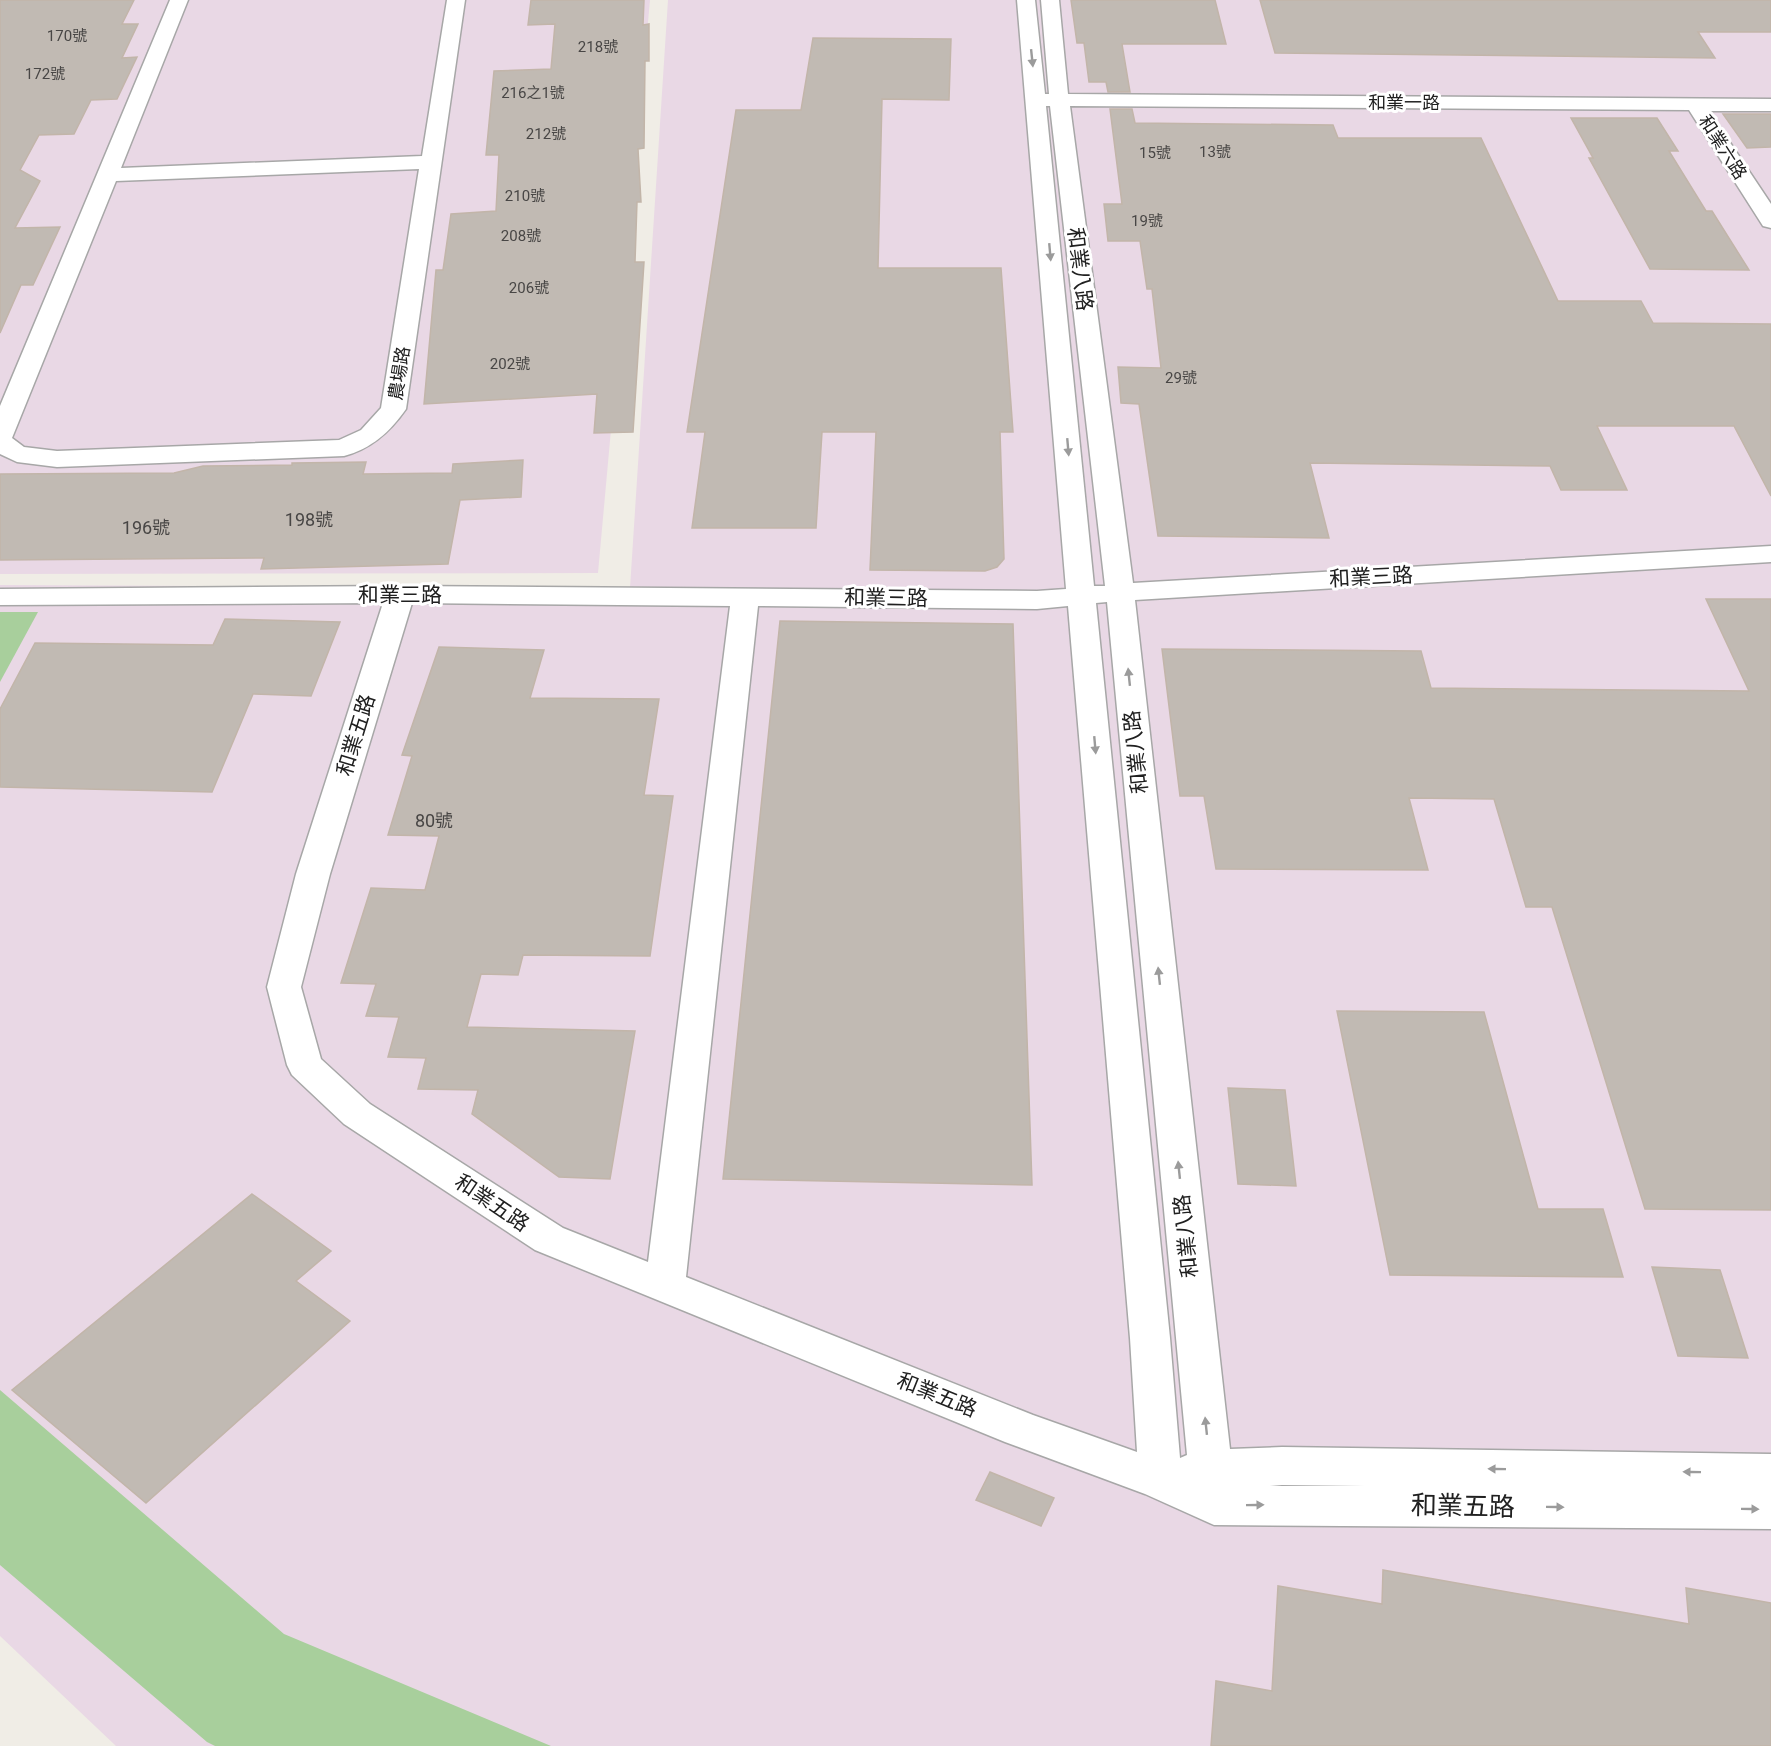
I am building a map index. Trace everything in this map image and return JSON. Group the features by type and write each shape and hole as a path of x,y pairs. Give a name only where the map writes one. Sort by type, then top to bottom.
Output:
{"street":[{"path":"0,437 179,0"},
{"name":"農場路","path":"0,442 17,454 57,459 344,448 370,435 393,409 456,0"},
{"name":"和業八路","path":"1026,0 1048,100 1120,593 1212,1487"},
{"name":"和業八路","path":"1050,0 1048,100 1081,597 1148,1314 1160,1480"},
{"name":"和業一路","path":"1048,100 1771,105"},
{"name":"和業六路","path":"1695,104 1771,221"},
{"path":"107,175 431,162"},
{"name":"和業三路","path":"0,597 400,594 1026,600 1771,554"},
{"name":"和業五路","path":"400,594 313,874 284,987 305,1065 357,1114 537,1233 1020,1429 1160,1480 1212,1487 1771,1509"},
{"path":"665,1284 745,596"},
{"name":"和業五路","path":"1212,1487 1282,1466 1771,1473"}],"shaded area":[{"path":"0,0 650,0 598,573 0,574"},
{"path":"668,0 1771,0 1771,1746 116,1746 0,1636 0,585 630,588"}],"green space":[{"path":"0,612 38,612 0,682"},
{"path":"0,1390 284,1634 551,1746 215,1746 207,1742 0,1565"}],"building":[{"path":"0,0 134,0 122,24 138,24 122,58 137,57 117,99 91,100 74,134 39,135 20,170 40,181 15,228 60,227 33,285 21,285 0,333"},
{"path":"531,0 644,0 643,25 649,24 649,61 645,61 644,148 638,149 641,202 637,202 635,262 644,262 633,432 594,433 597,394 424,404 436,270 443,270 451,214 496,211 499,155 486,155 494,71 551,69 555,24 528,25"},
{"path":"1071,0 1215,0 1226,44 1122,44 1130,92 1108,92 1106,82 1089,82 1084,43 1077,43"},
{"path":"1260,0 1771,0 1771,32 1698,32 1715,58 1275,53"},
{"path":"813,38 951,39 949,100 882,99 878,268 1001,268 1013,432 1000,432 1004,559 997,567 985,571 870,570 876,432 822,432 816,528 692,528 705,432 687,432 736,110 801,110"},
{"path":"1110,109 1132,109 1135,123 1333,125 1338,138 1481,138 1558,301 1641,301 1653,323 1771,324 1771,496 1734,426 1597,426 1627,490 1561,490 1550,466 1310,463 1329,538 1158,536 1139,404 1121,403 1118,367 1161,368 1152,289 1147,289 1140,241 1108,241 1104,204 1122,204"},
{"path":"1723,114 1771,114 1771,147 1747,148"},
{"path":"1571,118 1657,118 1678,151 1669,151 1706,211 1712,211 1749,270 1650,269 1589,158 1593,158"},
{"path":"523,460 521,497 460,500 448,564 261,569 264,558 0,560 0,474 174,473 203,466 366,462 363,474 452,473 453,464"},
{"path":"1706,599 1771,599 1771,1210 1645,1209 1552,907 1526,907 1494,799 1409,798 1428,870 1216,869 1204,796 1180,796 1162,649 1421,651 1431,688 1749,691"},
{"path":"225,619 340,622 311,696 253,694 212,792 0,787 0,709 35,643 213,645"},
{"path":"780,621 1013,624 1032,1185 723,1179"},
{"path":"439,647 544,650 530,698 659,699 644,795 673,796 650,956 523,955 518,975 481,974 467,1027 635,1031 610,1179 559,1177 472,1114 478,1090 418,1089 426,1058 388,1057 399,1017 366,1016 376,984 341,983 371,888 425,890 439,836 388,835 412,756 402,755"},
{"path":"1337,1011 1484,1012 1538,1209 1603,1209 1623,1277 1390,1275"},
{"path":"1228,1088 1285,1090 1296,1186 1238,1184"},
{"path":"252,1194 331,1251 296,1281 350,1321 146,1503 12,1390"},
{"path":"1652,1267 1720,1270 1748,1358 1678,1356"},
{"path":"990,1472 1054,1498 1041,1526 976,1500"},
{"path":"1383,1570 1689,1624 1686,1588 1771,1603 1771,1746 1211,1746 1216,1681 1272,1691 1278,1586 1382,1604"}]}
